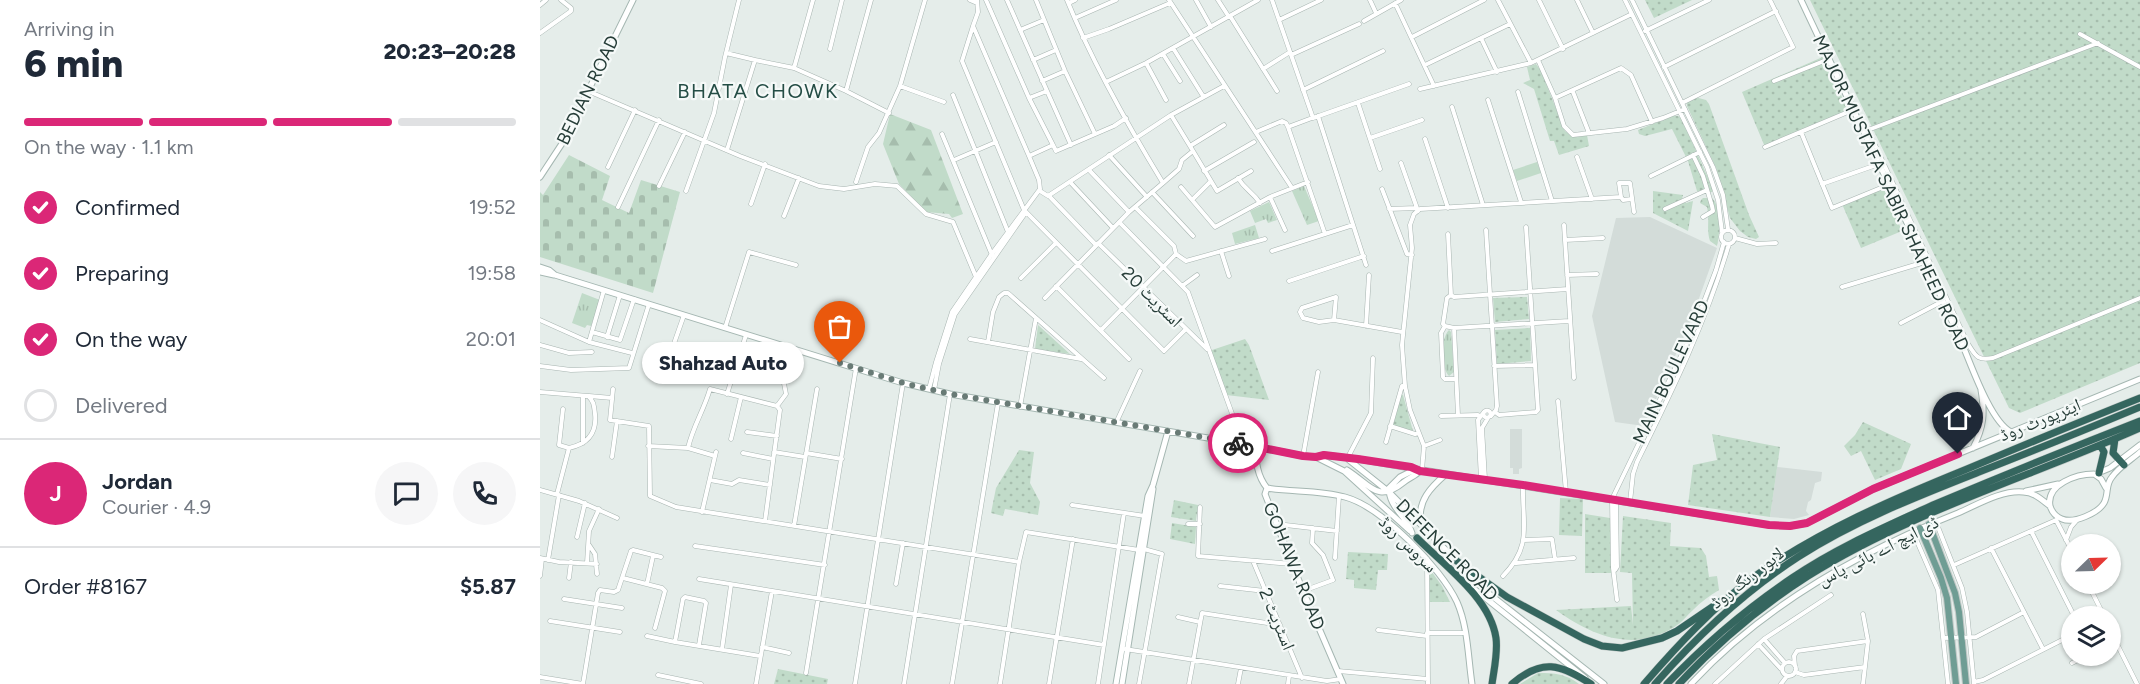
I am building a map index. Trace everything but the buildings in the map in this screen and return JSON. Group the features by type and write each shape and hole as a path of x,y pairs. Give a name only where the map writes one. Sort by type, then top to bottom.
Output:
{"highway":[{"path":"1644,684 1679,644 1741,588 1809,543 1868,511 2140,398"},
{"name":"لاہور رنگ روڈ","path":"1655,684 1699,637 1738,602 1778,571 1816,547 1898,505 2140,407"},
{"name":"لاہور رنگ روڈ","path":"1667,684 1709,641 1746,612 1793,577 1848,544 1962,493 2140,421"},
{"path":"1679,684 1726,637 1808,576 1850,553 1935,513 2140,428"},
{"path":"2115,439 2113,453 2122,463"},
{"path":"2097,474 2104,452 2100,446"},
{"path":"1414,535 1470,591 1487,612 1496,638 1492,684"},
{"path":"1454,559 1507,597 1584,639 1602,646 1622,648 1662,638 1677,631 1741,588"},
{"path":"1512,684 1533,669 1558,666 1592,684"}],"main road":[{"name":"BEDIAN ROAD","path":"540,177 558,150 633,0"},
{"name":"MAJOR MUSTAFA SABIR SHAHEED ROAD","path":"1801,0 1925,262 1980,386"},
{"path":"540,267 555,275"},
{"path":"540,272 555,275"},
{"name":"ایئرپورٹ روڈ","path":"555,275 903,383 950,394 1303,456 1324,455 1379,462 1769,525 1798,525 1813,521 1873,489 2140,379"},
{"path":"1980,386 1998,420 2011,432"},
{"path":"1973,448 1981,434 1984,415 1980,386"},
{"path":"1122,684 1125,649 1148,496 1168,431"},
{"path":"2106,488 2122,463 2140,445"},
{"name":"GOHAWA ROAD","path":"1255,447 1257,468 1267,488 1265,494 1276,524 1342,681"},
{"path":"2050,506 2052,493 2061,483 2097,474 2140,452"},
{"path":"1316,457 1323,463 1348,470 1376,491 1389,492"},
{"name":"DEFENCE ROAD","path":"1347,459 1389,492 1488,593 1604,684"},
{"path":"1340,468 1414,535"},
{"path":"1414,535 1408,522 1393,506 1389,486 1419,470"},
{"path":"1421,524 1419,513 1423,499 1446,474"},
{"path":"2024,492 2035,495 2050,506 2055,517 2067,520 2079,518 2102,505 2107,495 2106,488 2097,474"},
{"name":"ڈی ایچ اے بائی پاس","path":"1691,684 1743,635 1806,589 1847,564 1912,531 2007,493 2024,492 2061,483"},
{"name":"سروس روڈ","path":"1267,488 1339,496 1368,506 1427,559 1438,571 1457,602 1465,633 1472,684"},
{"path":"1932,523 1953,584 1965,638 1966,684"},
{"path":"1920,528 1945,591 1956,684"},
{"name":"DEFENCE ROAD","path":"1414,535 1483,597 1592,684"},
{"path":"1116,684 1125,649"}],"street":[{"path":"540,5 546,0"},
{"path":"540,33 571,11 571,8 561,0"},
{"path":"686,191 714,113 740,0"},
{"path":"794,68 813,0"},
{"path":"830,49 842,0"},
{"path":"846,91 871,0"},
{"path":"856,182 868,147 879,133 900,86 925,0"},
{"path":"970,0 977,2 978,12 962,61 1025,211 1055,244 1165,351 1185,330"},
{"path":"986,0 1029,98 1056,151 1114,126 1126,118"},
{"path":"1007,0 1071,145"},
{"path":"1036,0 1065,71 1095,134"},
{"path":"1075,0 1068,1 1083,38 1135,138 1162,183"},
{"path":"1075,18 1116,0"},
{"path":"1196,0 1211,27"},
{"path":"1218,0 1277,90"},
{"path":"1106,82 1163,54 1258,0"},
{"path":"1272,0 1313,118"},
{"path":"1279,20 1321,0"},
{"path":"1370,0 1376,13"},
{"path":"1364,21 1401,0"},
{"path":"1412,37 1484,0"},
{"path":"1498,0 1531,63"},
{"path":"1539,0 1563,49"},
{"path":"1577,0 1593,33"},
{"path":"1625,0 1720,195 1721,237 1726,243 1735,238 1757,244 1776,243"},
{"path":"1632,0 1713,167 1728,230"},
{"path":"1641,33 1709,0"},
{"path":"1682,103 1793,47 1770,0"},
{"path":"1083,38 1169,1 1292,188"},
{"path":"1395,3 1434,86"},
{"path":"1664,66 1776,11"},
{"path":"1420,89 1531,63 1632,14"},
{"path":"1020,30 1044,20"},
{"path":"1263,69 1291,53 1359,24"},
{"path":"1425,65 1510,24"},
{"path":"932,390 946,328 976,277 1039,191 1039,180 973,27"},
{"path":"2080,34 2140,67"},
{"path":"1481,38 1497,72"},
{"path":"2098,43 1868,130 1968,344 1980,358 1984,360 1999,356 2140,298"},
{"path":"1173,48 1203,96"},
{"path":"1033,60 1056,50"},
{"path":"1303,90 1383,51"},
{"path":"726,53 794,68 889,113"},
{"path":"1163,54 1180,81"},
{"path":"1774,81 1829,59"},
{"path":"726,150 755,60"},
{"path":"1538,60 1555,98 1564,126 1569,132 1578,135 1627,129 1685,109"},
{"path":"1146,63 1166,100"},
{"path":"1555,98 1573,92 1618,69 1624,69 1631,75 1652,122"},
{"path":"1042,81 1065,71"},
{"path":"1288,127 1409,84"},
{"path":"900,86 944,102"},
{"path":"1048,196 1171,115 1224,86"},
{"path":"588,91 726,150 819,186 844,189 875,184 897,186 926,214 953,222 976,277"},
{"path":"1029,98 1047,91"},
{"path":"1518,92 1552,201"},
{"path":"1573,92 1589,133"},
{"path":"953,95 1008,232"},
{"path":"1488,100 1521,202"},
{"path":"1358,103 1380,169"},
{"path":"1452,107 1483,204"},
{"path":"608,167 635,110"},
{"path":"1765,147 1848,112 1854,112"},
{"path":"1171,115 1217,190 1251,171"},
{"path":"1318,116 1366,265"},
{"path":"618,207 658,120"},
{"path":"1370,138 1422,120"},
{"path":"1256,132 1282,121 1287,123 1325,234"},
{"path":"1190,146 1224,125"},
{"path":"659,186 685,132"},
{"path":"1801,132 1832,208 1888,185"},
{"path":"942,134 993,255"},
{"path":"1425,139 1448,208"},
{"path":"954,160 996,142"},
{"path":"1204,171 1254,142"},
{"path":"1029,156 1053,146"},
{"path":"1045,298 1129,212 1179,169 1182,160 1193,151"},
{"path":"1651,176 1700,152"},
{"path":"1109,155 1147,197"},
{"path":"1694,155 1710,197 1713,212 1703,217"},
{"path":"1577,157 1592,199"},
{"path":"1401,163 1417,209 1410,225 1412,255 1402,332 1405,386 1424,446 1419,470"},
{"path":"751,204 765,164"},
{"path":"1822,184 1879,164"},
{"path":"1089,170 1129,212"},
{"path":"784,216 799,178"},
{"path":"1238,178 1245,190 1254,194 1260,203"},
{"path":"1193,199 1211,181"},
{"path":"1070,182 1113,228"},
{"path":"1181,187 1215,227 1270,197 1308,182"},
{"path":"1621,197 1619,183 1630,183 1634,212"},
{"path":"1382,189 1407,254 1412,255"},
{"path":"1665,209 1707,190"},
{"name":"اسٹریٹ 20","path":"1039,191 1048,196 1208,350"},
{"path":"1152,192 1193,236"},
{"path":"1710,197 1720,195"},
{"path":"1270,197 1285,230"},
{"path":"1389,209 1448,208 1621,197 1623,200 1632,199"},
{"path":"1135,207 1174,246 1176,254 1186,261 1265,239"},
{"path":"958,307 1008,232 1025,211"},
{"path":"1119,222 1188,292 1243,444"},
{"path":"1272,250 1353,225"},
{"path":"1564,225 1574,378"},
{"path":"1495,412 1499,414 1538,412 1526,227"},
{"path":"1483,479 1482,428 1495,412 1497,401 1486,230"},
{"path":"1722,232 1728,230 1734,232 1735,238"},
{"path":"1448,234 1451,296"},
{"path":"1565,240 1603,238"},
{"name":"MAIN BOULEVARD","path":"1614,500 1692,333 1726,243"},
{"name":"MAIN BOULEVARD","path":"1630,502 1634,470 1706,313 1726,243"},
{"path":"1022,278 1055,244"},
{"path":"1221,251 1229,276"},
{"path":"725,328 749,252 796,265"},
{"path":"1101,330 1176,254"},
{"path":"1289,281 1364,256"},
{"path":"1842,287 1925,262"},
{"path":"1567,275 1597,274"},
{"path":"1182,286 1197,275"},
{"path":"1366,326 1369,275"},
{"path":"1056,286 1129,359"},
{"path":"1456,379 1444,379 1443,377 1442,333 1445,326 1443,324 1445,299 1451,296 1490,296 1568,289"},
{"path":"589,342 604,290"},
{"path":"988,342 993,312 999,297 1004,293 1008,294 1104,378"},
{"path":"607,337 620,295"},
{"path":"1334,320 1335,296 1302,308 1300,312 1303,318 1319,322 1334,320 1402,332"},
{"path":"592,332 620,340 634,299"},
{"path":"1901,323 1943,301"},
{"path":"540,366 571,370 629,368 649,304"},
{"path":"664,372 684,315"},
{"path":"1020,407 1036,317"},
{"path":"540,320 589,342 632,353"},
{"path":"1445,326 1454,328 1569,321"},
{"path":"1454,328 1458,415"},
{"path":"728,394 746,334"},
{"path":"970,339 1083,359"},
{"path":"777,406 786,394 778,352 781,344"},
{"path":"540,345 569,353 592,352"},
{"path":"1347,459 1371,413 1373,358"},
{"path":"1494,366 1535,365"},
{"path":"806,673 856,368"},
{"path":"1116,423 1140,371"},
{"path":"1303,456 1317,372"},
{"path":"855,684 903,383"},
{"path":"1386,442 1402,386 1405,386"},
{"path":"688,448 697,419 704,411 710,389 777,406 780,410 765,521"},
{"path":"794,526 817,389"},
{"path":"613,390 610,420 649,426 650,496 676,507 702,512 1019,562"},
{"path":"540,392 612,398"},
{"path":"904,684 950,394"},
{"path":"563,409 559,445 569,448 583,444 591,436 596,425 593,403 585,396"},
{"path":"583,444 585,396"},
{"path":"731,439 741,397"},
{"path":"1441,416 1480,416 1497,401"},
{"path":"1558,401 1566,492"},
{"path":"952,684 998,403"},
{"path":"1486,412 1484,417 1489,417"},
{"path":"1480,416 1478,420 1483,479"},
{"path":"612,457 617,421"},
{"path":"1390,426 1415,434 1419,433"},
{"path":"747,432 777,436"},
{"path":"1424,446 1440,440"},
{"path":"648,446 688,448 716,454 702,512"},
{"path":"540,576 569,448"},
{"path":"774,452 842,459"},
{"path":"743,453 773,459"},
{"path":"710,480 732,484 739,480 770,484"},
{"path":"1503,576 1515,563 1524,540 1523,485"},
{"path":"540,490 585,503 617,518"},
{"path":"1335,558 1339,496"},
{"path":"1614,500 1617,600"},
{"path":"577,537 585,503"},
{"path":"1072,505 1146,517"},
{"path":"1200,507 1198,556 1292,564"},
{"path":"587,563 589,531 598,509"},
{"path":"1098,684 1125,513"},
{"path":"1954,565 2031,531 2055,517 2063,534"},
{"path":"2068,534 2079,518"},
{"path":"1932,523 1954,565 1964,597 1965,638 1974,683 2061,640"},
{"path":"1188,524 1200,524"},
{"path":"1276,524 1337,531"},
{"path":"1303,591 1333,580 1323,555 1312,543 1313,528"},
{"path":"1000,684 1019,562 1025,534 1028,531 1162,554 1139,684"},
{"path":"1912,531 1936,586 1941,607 1948,684"},
{"path":"2031,531 2069,606"},
{"path":"1049,684 1073,539"},
{"path":"1524,540 1552,539 1555,559"},
{"path":"896,584 903,543"},
{"path":"589,545 595,554 597,574"},
{"path":"695,546 825,565"},
{"path":"1991,548 2043,648"},
{"path":"540,677 583,684 600,590 616,591 623,578 631,551 661,557"},
{"path":"648,584 653,556"},
{"path":"1515,563 1574,558"},
{"path":"543,559 597,564"},
{"path":"1337,671 1398,676 1428,682 1427,559"},
{"name":"اسٹریٹ 2","path":"1252,561 1302,678"},
{"path":"568,578 571,562"},
{"path":"623,578 648,584 664,591 655,628"},
{"path":"699,579 1104,645"},
{"path":"722,649 731,585"},
{"path":"1220,586 1265,591"},
{"path":"756,684 772,591"},
{"path":"1715,684 1764,639 1831,596"},
{"path":"675,642 683,599 687,597 706,603 699,645"},
{"path":"564,599 622,608"},
{"path":"1943,639 1976,637 2024,612"},
{"path":"1189,684 1201,614 1280,625"},
{"path":"1863,614 1868,640 1863,684"},
{"path":"1178,617 1200,622"},
{"path":"550,621 620,632"},
{"path":"1378,630 1427,634 1465,633"},
{"path":"647,636 760,656"},
{"path":"1764,639 1785,663 1792,663 1795,666"},
{"path":"1795,672 1794,656 1797,651 1868,640"},
{"path":"1758,644 1788,676 1791,684"},
{"path":"762,648 789,652"},
{"path":"1125,649 1302,678 1342,681"},
{"path":"2121,652 2137,684"},
{"path":"1782,669 1785,663"},
{"path":"1781,684 1795,672 1804,675 1865,667"},
{"path":"1238,684 1241,668"},
{"path":"658,675 701,684"},
{"path":"1288,684 1289,676"},
{"path":"1397,684 1398,676"}],"shaded area":[{"path":"1650,217 1717,248 1692,318 1644,426 1615,422 1592,316 1616,218"},
{"path":"1510,429 1522,429 1522,468 1519,469 1519,474 1513,474 1513,468 1510,468"},
{"path":"1777,467 1822,472 1821,481 1815,483 1811,500 1808,502 1806,511 1809,515 1794,519 1770,517"}],"green space":[{"path":"1645,0 1692,0 1654,18"},
{"path":"1810,0 2140,0 2140,363 2020,413 2009,408"},
{"path":"1825,56 1848,112 1765,147 1742,92"},
{"path":"1536,64 1541,71 1565,131 1572,136 1587,135 1589,146 1559,155 1554,141 1550,141 1534,89 1523,83 1530,80 1527,67"},
{"path":"1695,97 1706,100 1709,104 1759,237 1756,239 1740,231 1730,218 1716,168 1687,106 1687,101"},
{"path":"890,114 931,130 963,214 952,218 949,214 926,212 899,184 883,144"},
{"path":"1672,116 1682,119 1713,189 1712,192 1697,191 1688,161 1672,129 1645,136 1639,134 1638,130"},
{"path":"569,155 610,176 602,200 629,213 641,180 680,192 653,293 540,257 540,192 543,195"},
{"path":"1537,162 1541,173 1517,181 1513,170"},
{"path":"1304,186 1319,221 1307,225 1292,191"},
{"path":"1883,187 1902,231 1861,248 1842,204"},
{"path":"1653,191 1683,195 1682,199 1686,203 1693,201 1688,231 1653,213"},
{"path":"1703,198 1712,198 1719,214 1717,246 1710,241 1707,207 1700,203"},
{"path":"1269,202 1277,220 1268,223 1266,219 1255,223 1250,211"},
{"path":"1255,225 1259,238 1235,244 1232,233"},
{"path":"582,293 600,300 591,326 587,325 585,328 572,323"},
{"path":"1527,297 1529,319 1495,322 1493,298"},
{"path":"1038,325 1070,354 1035,349"},
{"path":"1530,328 1531,361 1497,364 1495,330"},
{"path":"1449,330 1454,372 1449,376 1444,367 1443,353 1444,340"},
{"path":"1245,339 1269,400 1226,395 1209,351"},
{"path":"1400,394 1403,395 1413,431 1393,426"},
{"path":"1863,422 1911,444 1901,469 1875,480 1861,451 1851,456 1844,446"},
{"path":"1712,434 1780,447 1770,517 1688,505 1693,465 1717,460"},
{"path":"1019,450 1034,452 1030,483 1040,502 1038,515 1005,509 1003,516 991,513 996,488"},
{"path":"1560,498 1583,499 1582,536 1559,535"},
{"path":"1174,500 1198,505 1196,521 1171,517"},
{"path":"1585,514 1610,518 1611,573 1585,573"},
{"path":"1623,516 1671,523 1670,546 1701,548 1706,556 1709,577 1717,576 1719,590 1702,602 1680,623 1648,638 1617,639 1601,635 1556,610 1631,606 1633,625 1632,573 1620,572"},
{"path":"1172,523 1196,527 1195,544 1170,539"},
{"path":"1348,552 1388,554 1387,570 1378,570 1376,590 1354,588 1354,580 1346,579"},
{"path":"1429,568 1442,586 1450,602 1429,602"},
{"path":"778,669 828,679 827,684 774,684"},
{"path":"1538,673 1560,675 1579,684 1520,684"}],"way so far":[{"path":"840,363 903,383 950,394 1238,443"}],"place":[{"name":"Shahzad Auto","path":"840,363"}],"district":[{"name":"BHATA CHOWK","path":"758,91"}],"route":[{"path":"1238,443 1303,456 1324,455 1358,459 1411,467 1420,471 1523,485 1769,525 1790,526 1813,521 1873,489 1958,454"}]}
